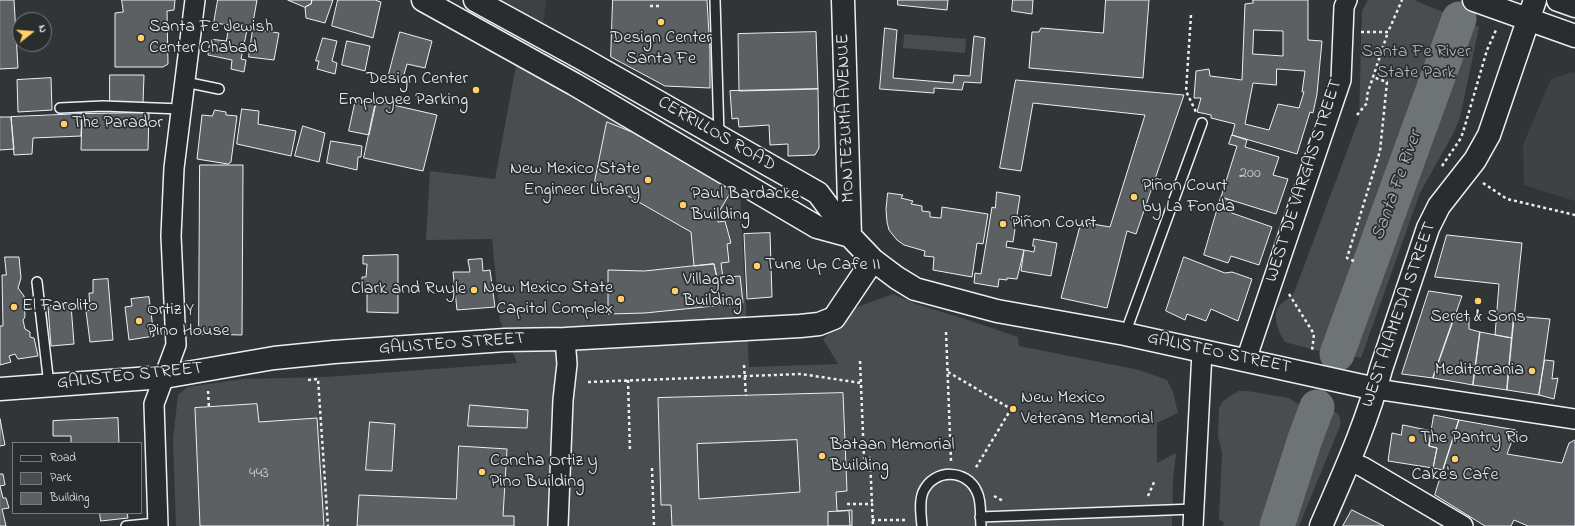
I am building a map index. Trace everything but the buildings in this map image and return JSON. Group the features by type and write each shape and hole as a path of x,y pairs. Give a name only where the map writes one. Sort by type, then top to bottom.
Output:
{"street":[{"path":"157,525 154,404 176,344 171,236 174,168 195,0"},
{"name":"CERRILLOS ROAD","path":"423,0 574,84 816,227 850,236"},
{"name":"CERRILLOS ROAD","path":"475,0 719,135 818,193 850,236"},
{"name":"MONTEZUMA AVENUE","path":"842,0 850,236"},
{"name":"WEST DE VARGAS STREET","path":"1246,360 1341,80 1344,6 1347,0"},
{"path":"1558,0 1575,6"},
{"path":"1482,3 1532,10 1575,36"},
{"name":"WEST ALAMEDA STREET","path":"1321,526 1349,461 1376,389 1381,369 1428,228 1439,206 1475,160 1489,135 1532,10"},
{"name":"GALISTEO STREET","path":"850,236 873,260 915,289 997,310 1125,334 1376,389 1575,419"},
{"name":"GALISTEO STREET","path":"0,389 164,377 274,358 505,340 565,339 819,324 834,318 873,260"},
{"path":"558,526 563,400 566,364 565,339"},
{"path":"1193,517 1202,352"},
{"path":"1349,461 1363,467 1463,526"}],"lane":[{"path":"715,0 719,135"},
{"path":"185,82 220,89"},
{"path":"60,108 103,106 181,109"},
{"path":"1125,334 1202,123"},
{"path":"37,282 49,385"},
{"path":"922,526 921,501 924,491 933,480 946,475 960,476 972,484 979,496 980,522 1193,517"},
{"path":"126,526 157,525"}],"path":[{"path":"1357,115 1367,103 1367,95 1388,32 1402,0"},
{"path":"650,6 661,6"},
{"path":"1191,15 1186,91 1202,123"},
{"path":"1358,32 1388,32"},
{"path":"1440,169 1461,138 1488,50 1495,34"},
{"path":"1354,261 1347,258 1380,151 1387,82 1373,77"},
{"path":"1467,170 1488,187 1507,199 1575,215"},
{"path":"1289,293 1314,334 1312,351"},
{"path":"946,332 951,461"},
{"path":"860,361 864,458 870,458 872,526"},
{"path":"744,365 746,396"},
{"path":"948,372 1011,409 975,469"},
{"path":"588,382 801,374 861,383"},
{"path":"308,380 318,379 328,526"},
{"path":"628,380 630,452"},
{"path":"208,388 209,408"},
{"path":"945,462 955,462"},
{"path":"970,466 981,474"},
{"path":"652,468 654,526"},
{"path":"1141,496 1148,496 1154,480"},
{"path":"991,492 997,498 1007,501"},
{"path":"847,504 872,504"},
{"path":"909,514 909,526"},
{"path":"872,520 909,520"}],"shaded area":[{"path":"493,0 546,0 543,27"},
{"path":"1573,72 1575,73 1575,201 1524,185 1523,145 1551,79"}],"green space":[{"name":"Santa Fe River State Park","path":"1368,0 1414,0 1479,27 1460,118 1453,134 1420,193 1361,358 1315,350 1285,342 1276,322 1276,312 1278,307 1294,293 1359,119 1362,11"},
{"path":"904,34 966,39 965,53 903,48"},
{"name":"New Mexico State Capitol Complex","path":"516,66 600,110 740,194 749,367 838,364 823,339 840,324 852,309 893,294 916,304 1018,337 1019,346 1139,370 1167,380 1173,392 1178,413 1157,423 1157,463 1176,453 1173,479 1172,526 176,526 173,439 178,395 188,387 243,379 326,377 517,363 500,320 492,239 426,240 430,171 495,179"},
{"path":"1239,391 1289,398 1296,403 1334,411 1340,417 1340,426 1299,526 1223,526 1224,523 1219,519 1222,453 1218,436 1219,409 1222,402"}],"waterway":[{"name":"Santa Fe River","path":"1337,354 1459,19"},
{"name":"Santa Fe River","path":"1277,526 1317,407"}],"place":[{"name":"Design Center Santa Fe","path":"661,22"},
{"name":"Santa Fe Jewish Center Chabad","path":"141,38"},
{"name":"Design Center Employee Parking","path":"476,90"},
{"name":"The Parador","path":"64,124"},
{"name":"New Mexico State Engineer Library","path":"648,180"},
{"name":"Piñon Court by La Fonda","path":"1134,197"},
{"name":"Paul Bardacke Building","path":"683,205"},
{"name":"Piñon Court","path":"1003,224"},
{"name":"Tune Up Cafe II","path":"757,266"},
{"name":"Clark and Ruyle","path":"474,290"},
{"name":"Villagra Building","path":"675,291"},
{"name":"New Mexico State Capitol Complex","path":"621,299"},
{"name":"Seret & Sons","path":"1478,301"},
{"name":"El Farolito","path":"14,307"},
{"name":"Ortiz Y Pino House","path":"139,321"},
{"name":"Mediterrania","path":"1532,371"},
{"name":"New Mexico Veterans Memorial","path":"1013,409"},
{"name":"The Pantry Rio","path":"1412,439"},
{"name":"Bataan Memorial Building","path":"822,456"},
{"name":"Cake's Cafe","path":"1455,459"},
{"name":"Concha Ortiz y Pino Building","path":"482,472"}]}
